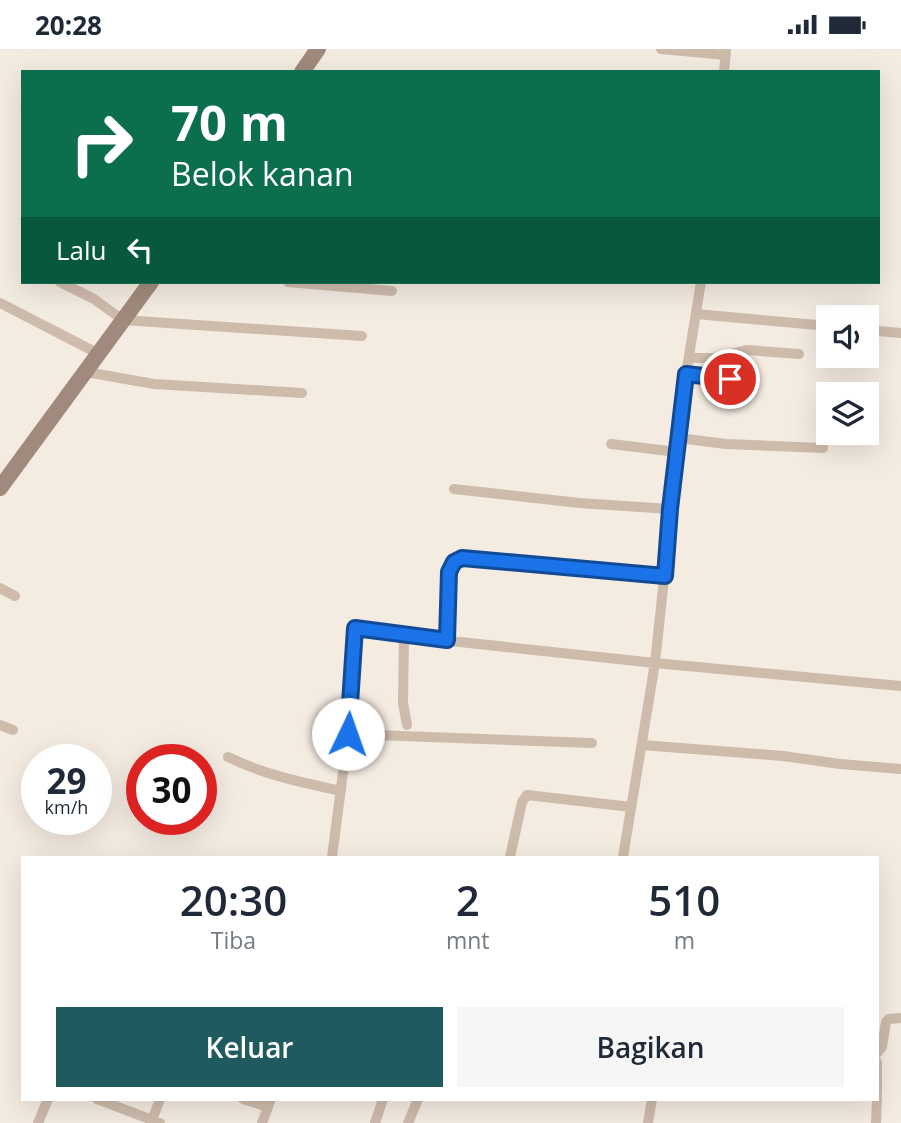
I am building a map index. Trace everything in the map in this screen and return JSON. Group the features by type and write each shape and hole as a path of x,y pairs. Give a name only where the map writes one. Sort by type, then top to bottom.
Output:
{"main road":[{"path":"303,70 318,49"},
{"path":"0,488 150,284"}],"street":[{"path":"661,49 726,52 724,70"},
{"path":"64,284 94,299 123,320 362,336"},
{"path":"311,284 392,291"},
{"path":"623,856 654,663 686,374 701,284"},
{"path":"0,303 99,354"},
{"path":"696,314 816,325"},
{"path":"879,331 901,333"},
{"path":"689,358 715,358 746,350 799,353"},
{"path":"86,372 154,384 302,393"},
{"path":"686,374 752,381"},
{"path":"679,437 726,444 823,448"},
{"path":"611,444 677,452"},
{"path":"454,489 579,503 670,509"},
{"path":"447,640 449,572 454,562 462,558 665,576"},
{"path":"0,588 15,596"},
{"path":"332,856 348,734 355,628 404,636 654,663 901,685"},
{"path":"404,636 403,703 407,725"},
{"path":"0,725 13,730"},
{"path":"348,734 592,743"},
{"path":"642,745 901,769"},
{"path":"228,757 275,777 341,790"},
{"path":"510,856 522,802 527,795 631,807"},
{"path":"879,1051 883,1047 886,1022 889,1019 901,1018"},
{"path":"38,1123 47,1101"},
{"path":"102,1101 154,1122 159,1101"},
{"path":"375,1123 382,1101"},
{"path":"408,1123 417,1101"},
{"path":"648,1123 652,1101"},
{"path":"876,1123 877,1101"},
{"path":"262,1123 270,1103"}],"route":[{"path":"348,734 355,628 447,640 449,572 454,562 462,558 665,576 686,374 730,379"}]}
